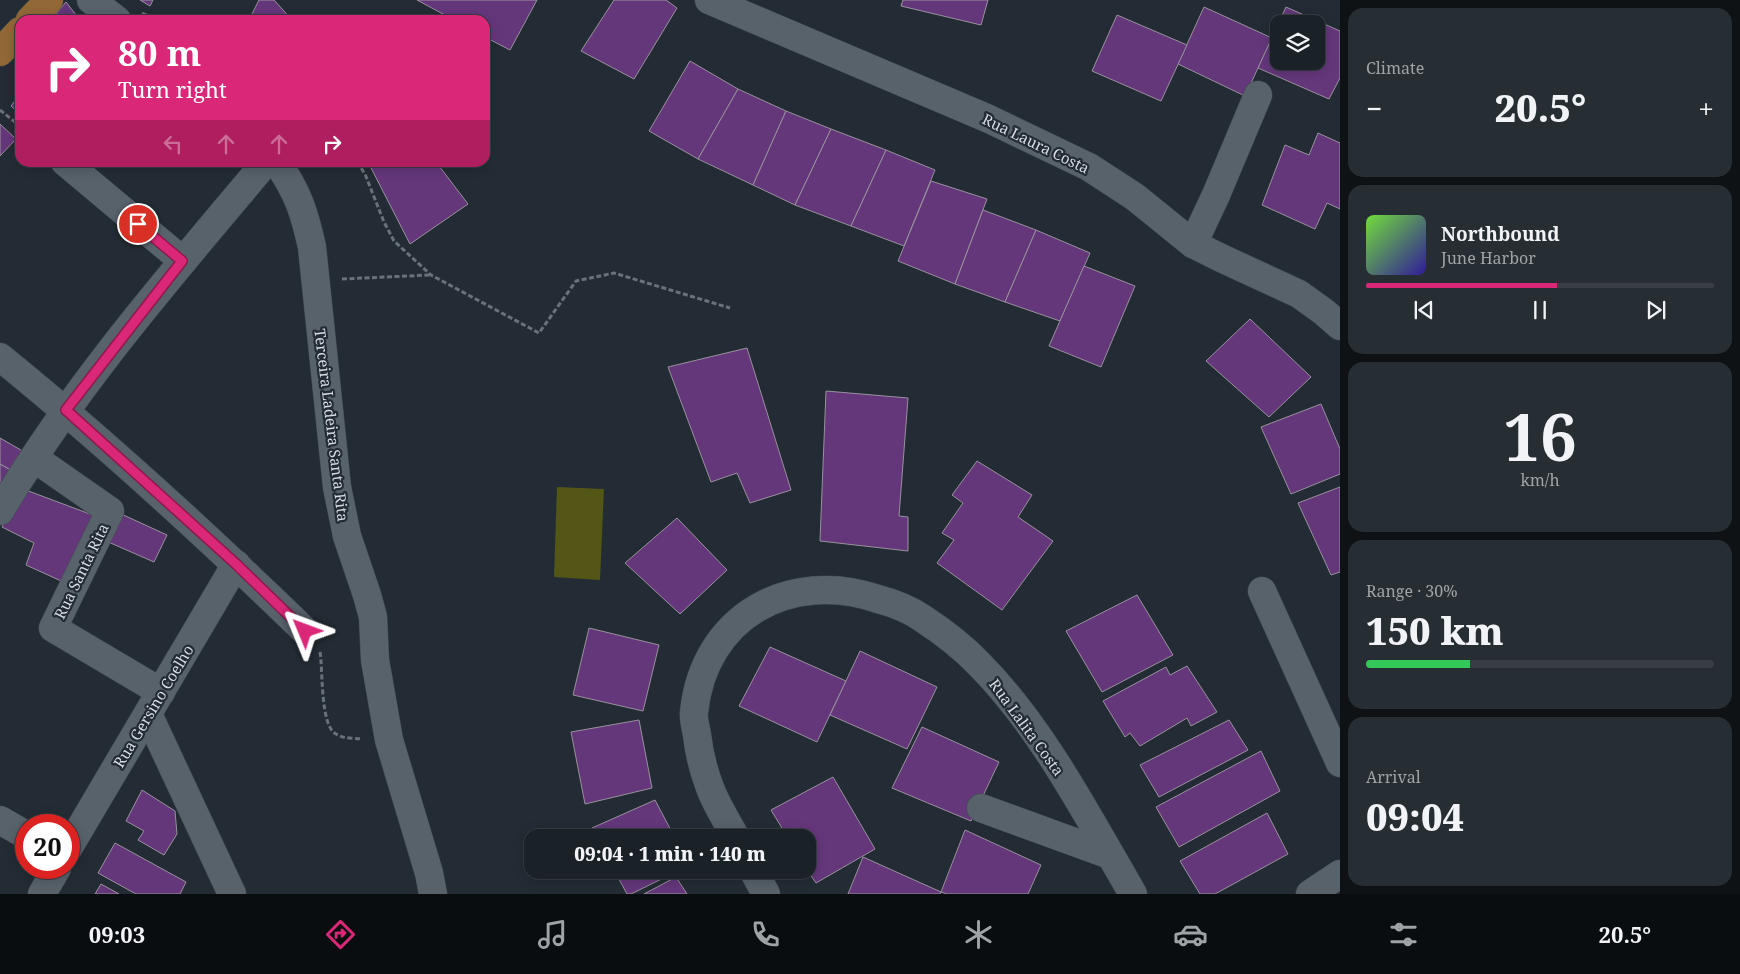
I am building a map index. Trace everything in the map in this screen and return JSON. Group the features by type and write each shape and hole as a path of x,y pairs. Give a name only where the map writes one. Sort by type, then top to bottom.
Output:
{"main road":[{"path":"35,15 49,0"},
{"path":"0,52 15,36"}],"street":[{"path":"91,0 110,15"},
{"name":"Rua Laura Costa","path":"709,0 989,119 1089,167 1135,197 1193,244 1299,294 1340,326"},
{"path":"1193,244 1216,195 1258,94"},
{"path":"71,167 182,261"},
{"path":"0,511 66,410 182,261 262,167"},
{"name":"Terceira Ladeira Santa Rita","path":"280,167 292,185 305,215 312,247 337,487 347,536 373,617 375,660 389,740 433,894"},
{"path":"0,357 66,410 236,564 305,631"},
{"name":"Rua Santa Rita","path":"34,458 110,511 53,628 155,703"},
{"name":"Rua Gersino Coelho","path":"80,829 236,564"},
{"name":"Rua Lalita Costa","path":"731,829 709,786 699,750 693,714 702,674 716,646 736,623 764,604 793,592 826,589 859,592 890,602 920,617 979,664 1026,720 1071,788 1133,894"},
{"path":"1262,591 1340,762"},
{"path":"155,703 232,894"},
{"path":"981,808 1110,855"},
{"path":"0,820 15,829"},
{"path":"1310,894 1340,874"},
{"path":"42,894 51,879"},
{"path":"758,879 766,894"}],"path":[{"path":"0,110 15,122"},
{"path":"360,167 394,241 431,275 539,334 576,281 614,273 730,308"},
{"path":"316,281 431,275"},
{"path":"305,631 317,643 319,650 325,710 328,726 334,734 344,738 389,740"}],"shaded area":[{"path":"557,487 604,489 600,580 554,577"}],"building":[{"path":"140,0 153,0 150,6"},
{"path":"259,0 274,0 288,15 252,15"},
{"path":"417,0 537,0 510,50 490,40 490,15 445,15"},
{"path":"614,0 666,0 677,8 634,79 581,51"},
{"path":"903,0 988,0 981,25 901,6"},
{"path":"66,2 76,15 55,15"},
{"path":"1204,7 1270,37 1270,42 1245,96 1178,64"},
{"path":"1286,7 1304,15 1282,15"},
{"path":"1117,15 1187,45 1161,101 1092,71"},
{"path":"1325,24 1340,31 1340,78 1329,99 1258,68 1270,42 1270,70 1325,70"},
{"path":"690,61 738,89 698,159 649,131"},
{"path":"738,89 786,111 753,185 698,159"},
{"path":"15,101 15,110 11,106"},
{"path":"786,111 831,129 795,205 753,185"},
{"path":"0,124 15,140 0,156"},
{"path":"831,129 886,150 851,226 795,205"},
{"path":"1318,133 1340,143 1340,209 1327,203 1315,229 1262,205 1285,145 1309,155"},
{"path":"886,150 935,170 904,246 851,226"},
{"path":"371,167 440,167 468,204 410,244"},
{"path":"931,181 987,199 955,284 898,261"},
{"path":"983,210 1036,230 1005,302 955,284"},
{"path":"1036,230 1090,253 1060,321 1005,302"},
{"path":"1084,266 1135,286 1101,367 1049,346"},
{"path":"1250,319 1311,377 1269,417 1206,361"},
{"path":"747,348 791,490 750,503 737,473 711,482 668,367"},
{"path":"826,391 908,398 899,516 908,517 908,551 820,541"},
{"path":"1321,404 1340,449 1340,474 1291,494 1261,427"},
{"path":"0,438 26,453 16,473 0,464"},
{"path":"977,461 1032,495 1018,517 1053,541 1002,610 937,563 954,540 942,533 963,503 952,495"},
{"path":"0,464 16,473 0,490"},
{"path":"1340,487 1340,572 1331,575 1298,503"},
{"path":"23,489 98,517 70,585 26,565 34,543 2,527"},
{"path":"119,513 167,535 154,562 106,541"},
{"path":"677,518 727,570 680,614 625,563"},
{"path":"1137,595 1173,655 1102,692 1066,631"},
{"path":"589,628 659,645 643,711 573,695"},
{"path":"770,647 846,681 817,742 739,706"},
{"path":"860,651 937,687 907,749 830,715"},
{"path":"1187,666 1217,712 1191,726 1187,718 1140,746 1130,733 1125,737 1103,701 1166,667 1170,675"},
{"path":"639,720 652,788 585,804 571,732"},
{"path":"1229,720 1248,750 1159,797 1140,765"},
{"path":"922,727 999,762 971,821 892,788"},
{"path":"1261,751 1280,791 1179,847 1156,807"},
{"path":"833,777 875,849 816,883 813,879 816,879 816,829 783,829 771,810"},
{"path":"142,790 175,811 177,834 164,855 138,840 144,831 126,821"},
{"path":"655,800 670,829 592,829"},
{"path":"1267,813 1288,854 1215,894 1200,894 1180,861"},
{"path":"965,830 1041,865 1028,894 947,894 941,892"},
{"path":"115,843 186,882 180,894 136,894 98,873"},
{"path":"863,857 941,892 940,894 848,894"},
{"path":"619,879 662,879 631,894 627,894"},
{"path":"672,879 677,879 687,894 644,894"},
{"path":"101,884 119,894 95,894"}],"route":[{"path":"138,224 182,261 66,410 236,564 305,631"}]}
